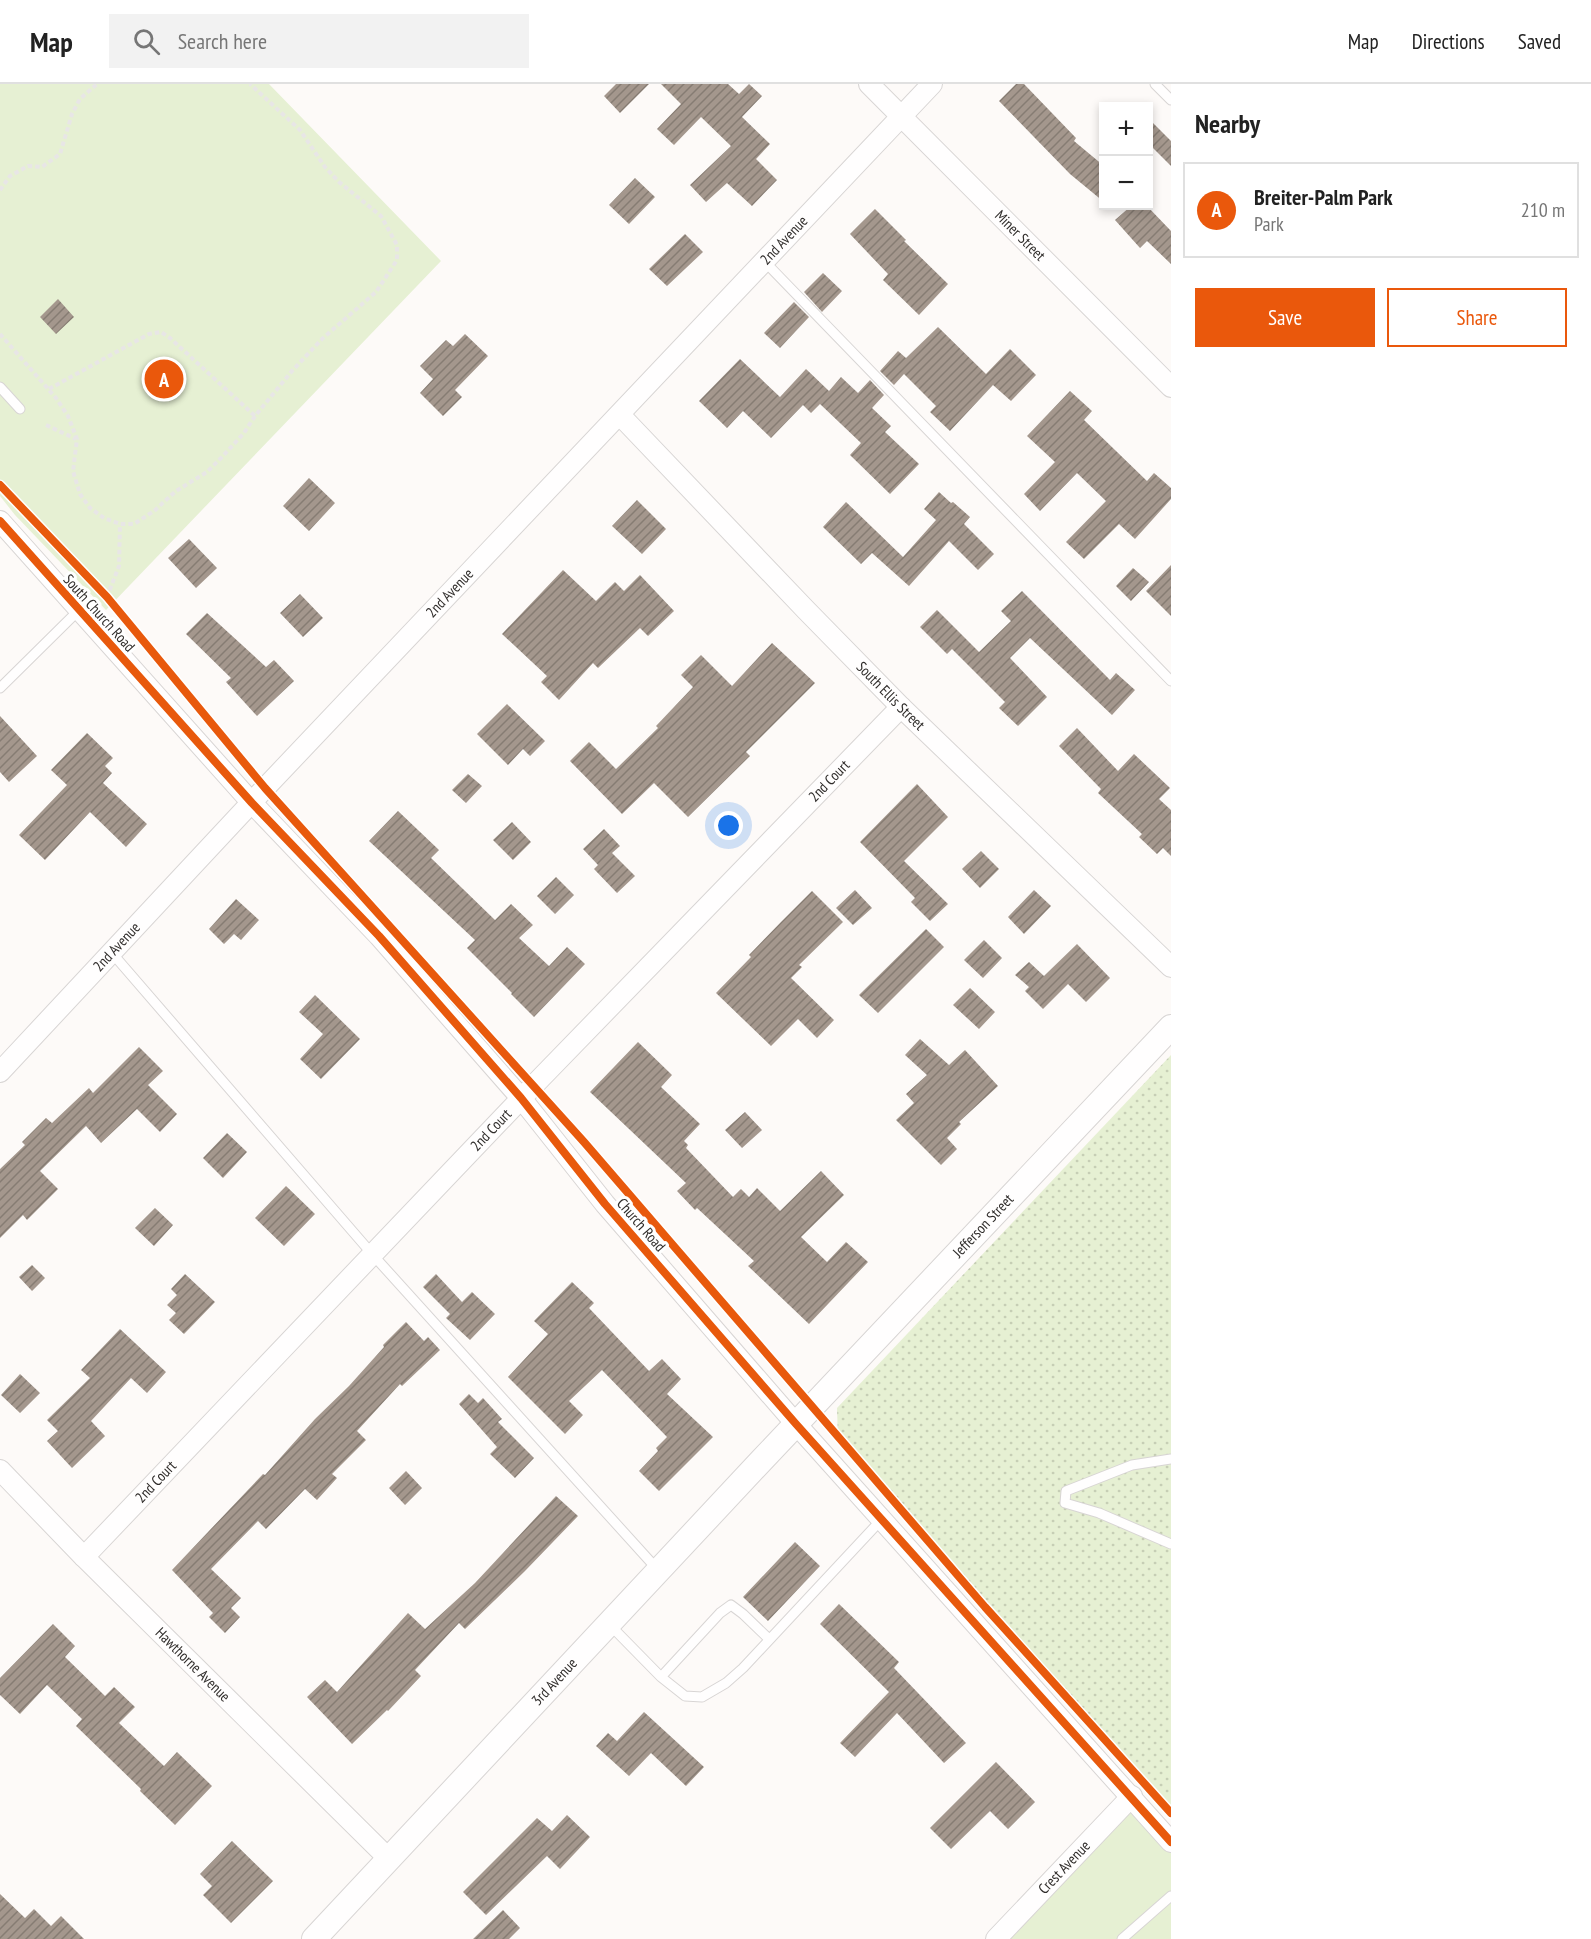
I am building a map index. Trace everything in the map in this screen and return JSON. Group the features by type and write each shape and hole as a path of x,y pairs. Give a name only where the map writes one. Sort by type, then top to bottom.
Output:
{"street":[{"name":"Miner Street","path":"869,84 1171,387"},
{"name":"2nd Avenue","path":"0,1072 932,84"},
{"name":"South Ellis Street","path":"620,415 901,707 1171,967"},
{"name":"South Church Road","path":"0,521 179,722"},
{"name":"2nd Court","path":"84,1557 521,1098 901,707"},
{"name":"Church Road","path":"179,722 252,803 379,936 521,1098 605,1204 796,1424"},
{"name":"Jefferson Street","path":"796,1424 1171,1027"},
{"path":"796,1424 1171,1842"},
{"name":"3rd Avenue","path":"314,1939 796,1424"},
{"name":"Hawthorne Avenue","path":"0,1470 84,1557 388,1859"},
{"name":"Crest Avenue","path":"996,1939 1132,1796"}],"lane":[{"path":"1155,84 1171,100"},
{"path":"765,262 1171,681"},
{"path":"0,387 20,409"},
{"path":"0,688 79,610"},
{"path":"112,953 373,1255 659,1571"},
{"path":"1171,1460 1132,1465 1066,1491 1065,1503 1099,1513 1171,1544"},
{"path":"609,1624 661,1677 685,1696 702,1697 726,1683 882,1519"},
{"path":"661,1677 720,1613 731,1605 769,1639"},
{"path":"1122,1939 1171,1896"}],"path":[{"path":"0,190 10,176 28,166 42,167 60,154 72,114 80,99 97,84"},
{"path":"0,334 49,389 68,416 77,439 74,471 80,494 90,508 104,518 120,524 134,524 154,511 176,491 207,472 244,433 255,416 322,339 376,292 396,260 397,245 381,216 339,182 325,167 300,130 250,84"},
{"path":"49,389 149,334 161,332 255,416"},
{"path":"46,425 77,439"},
{"path":"107,597 119,566 120,524"}],"green space":[{"path":"0,84 269,84 441,261 106,610 15,515 0,496"},
{"path":"1171,1055 1171,1815 838,1440 837,1408"},
{"path":"1131,1804 1171,1850 1171,1939 1005,1939"}],"building":[{"path":"616,84 649,84 620,113 604,96"},
{"path":"661,84 728,84 739,94 749,84 762,96 742,117 770,144 756,159 777,180 752,206 727,183 706,202 690,185 731,146 701,117 674,145 657,129 681,104"},
{"path":"1016,84 1024,84 1076,138 1074,141 1099,162 1099,198 1070,174 999,101"},
{"path":"1153,123 1171,141 1171,166 1153,148"},
{"path":"635,178 655,197 629,224 609,205"},
{"path":"875,209 948,284 919,315 883,280 888,274 850,234"},
{"path":"1126,210 1151,210 1171,231 1171,264 1147,241 1140,248 1115,220"},
{"path":"685,234 703,252 667,286 649,269"},
{"path":"823,273 842,291 822,312 804,292"},
{"path":"58,299 74,317 56,334 40,317"},
{"path":"794,302 809,317 780,348 764,333"},
{"path":"938,327 986,374 1010,349 1036,375 1011,401 993,385 950,431 930,412 936,406 904,374 894,385 880,371 898,351 906,358"},
{"path":"465,334 488,356 455,390 462,397 443,416 420,393 433,379 420,366 446,340 453,346"},
{"path":"740,359 780,397 806,369 829,391 841,377 858,393 870,380 884,395 872,408 891,426 885,432 919,464 890,494 850,455 861,443 820,404 811,413 803,405 771,438 743,411 727,428 699,401"},
{"path":"1070,391 1092,411 1084,420 1147,481 1154,473 1171,488 1171,499 1135,539 1119,524 1084,559 1066,542 1106,501 1077,473 1040,511 1024,494 1055,462 1027,436"},
{"path":"309,478 335,503 309,531 283,506"},
{"path":"939,492 970,517 964,524 994,554 978,570 949,541 909,586 872,553 861,564 823,527 846,502 903,557 936,520 924,509"},
{"path":"637,500 666,529 642,554 612,526"},
{"path":"189,539 217,568 196,588 168,558"},
{"path":"1171,565 1171,616 1146,591"},
{"path":"1133,568 1149,582 1131,601 1116,586"},
{"path":"563,570 596,601 615,582 624,591 640,575 674,611 648,636 640,628 598,668 593,663 559,700 541,682 547,676 502,634"},
{"path":"1022,591 1110,680 1116,673 1135,690 1112,715 1030,638 1010,658 1047,697 1018,726 999,708 1005,702 952,649 947,654 920,627 937,610 979,652 1011,621 1001,611"},
{"path":"300,594 323,618 303,637 280,613"},
{"path":"207,613 266,667 274,660 294,681 257,716 226,682 231,678 186,634"},
{"path":"772,643 815,683 746,752 750,756 688,817 654,783 622,814 570,761 589,742 616,769 658,728 656,726 693,687 681,675 701,655 732,686"},
{"path":"507,704 545,741 530,756 523,749 508,765 477,734"},
{"path":"0,716 37,756 9,782 0,772"},
{"path":"1077,728 1118,771 1134,754 1170,788 1159,799 1171,810 1171,856 1163,848 1157,854 1139,837 1142,834 1098,793 1101,789 1059,746"},
{"path":"87,733 113,758 105,766 112,773 103,783 147,824 126,847 90,812 45,860 19,835 67,785 51,770"},
{"path":"468,774 482,786 466,803 452,790"},
{"path":"917,784 948,817 904,861 948,904 930,921 911,902 915,898 860,842"},
{"path":"398,811 439,850 431,858 495,920 511,904 533,925 519,938 549,966 567,947 585,964 534,1017 467,948 475,940 369,841"},
{"path":"512,822 531,842 513,860 493,840"},
{"path":"604,829 620,846 612,853 635,876 617,893 594,869 598,865 583,849"},
{"path":"981,851 999,869 980,888 962,869"},
{"path":"556,877 574,895 555,914 537,896"},
{"path":"855,890 872,908 853,925 836,908"},
{"path":"1034,890 1051,906 1024,934 1008,917"},
{"path":"812,891 843,922 799,965 802,967 791,978 834,1020 817,1038 798,1019 771,1046 716,993 751,957 749,955"},
{"path":"236,899 259,920 241,940 234,934 224,944 209,929"},
{"path":"926,929 944,947 878,1013 859,995"},
{"path":"984,940 1002,958 983,978 964,960"},
{"path":"1077,944 1110,978 1086,1002 1068,984 1043,1009 1025,991 1029,987 1015,975 1029,962 1044,976"},
{"path":"970,988 995,1012 979,1029 953,1005"},
{"path":"315,995 360,1039 321,1079 300,1059 323,1034 299,1012"},
{"path":"920,1039 949,1065 965,1050 998,1086 959,1122 961,1124 947,1138 957,1149 941,1165 896,1120 914,1103 906,1094 927,1075 905,1055"},
{"path":"638,1042 672,1075 661,1087 700,1124 684,1141 688,1145 686,1148 733,1197 741,1189 749,1197 757,1188 780,1211 821,1171 844,1195 801,1237 827,1262 846,1242 868,1262 809,1324 748,1266 754,1261 697,1208 695,1210 677,1191 686,1183 590,1092"},
{"path":"139,1047 163,1071 148,1085 177,1114 160,1132 137,1109 101,1143 86,1126 40,1171 58,1189 27,1220 23,1215 0,1238 0,1169 25,1145 22,1142 46,1118 52,1123 89,1088 93,1093"},
{"path":"745,1112 762,1130 742,1148 725,1130"},
{"path":"227,1133 247,1152 223,1178 203,1158"},
{"path":"286,1186 315,1214 284,1246 255,1218"},
{"path":"155,1208 173,1225 154,1246 135,1228"},
{"path":"32,1265 45,1278 32,1291 19,1277"},
{"path":"185,1274 215,1302 184,1334 169,1320 176,1313 167,1305 177,1295 171,1289"},
{"path":"436,1274 462,1302 472,1292 495,1314 470,1340 446,1318 450,1314 423,1287"},
{"path":"572,1282 594,1303 589,1308 649,1371 662,1359 681,1379 667,1394 713,1437 659,1491 639,1471 658,1451 656,1448 667,1437 602,1370 569,1401 583,1415 565,1434 508,1377 548,1334 534,1321"},
{"path":"406,1322 424,1341 428,1337 440,1350 402,1386 400,1384 357,1431 366,1440 332,1474 337,1478 317,1500 305,1489 266,1529 258,1521 211,1569 241,1598 231,1608 240,1617 225,1633 209,1617 213,1613 172,1570 349,1386 384,1347 383,1345"},
{"path":"120,1329 166,1372 147,1393 131,1378 91,1421 105,1436 72,1468 47,1441 58,1431 47,1420 90,1378 81,1370"},
{"path":"20,1374 40,1393 20,1413 1,1395"},
{"path":"469,1394 478,1403 483,1398 502,1419 498,1422 534,1458 515,1478 490,1454 497,1447 459,1404"},
{"path":"406,1471 422,1488 405,1505 389,1488"},
{"path":"556,1496 578,1516 465,1629 459,1623 415,1670 421,1676 352,1744 307,1697 325,1680 337,1692 408,1613 425,1629 475,1583"},
{"path":"795,1542 820,1566 768,1621 743,1597"},
{"path":"839,1604 899,1662 894,1668 966,1743 944,1763 897,1713 855,1757 840,1743 889,1692 820,1624"},
{"path":"53,1624 75,1646 65,1657 105,1696 114,1687 135,1707 119,1723 164,1766 177,1752 212,1786 175,1825 76,1726 82,1719 47,1685 20,1714 0,1695 0,1678"},
{"path":"644,1712 704,1767 686,1786 651,1753 629,1776 596,1746 608,1733 617,1741"},
{"path":"996,1762 1035,1802 1008,1829 990,1811 951,1849 930,1828"},
{"path":"567,1815 590,1837 560,1869 547,1856 486,1915 463,1892 537,1818 552,1831"},
{"path":"232,1841 273,1881 231,1923 203,1895 212,1886 200,1874"},
{"path":"0,1894 25,1918 34,1909 51,1926 61,1916 84,1939 0,1939"},
{"path":"503,1910 520,1928 509,1939 473,1939"}],"cycle path":[{"path":"0,485 107,597 265,788 584,1142 985,1607 1171,1813"},
{"path":"0,521 252,803 379,936 521,1098 605,1204 796,1424 1171,1842"}],"place":[{"name":"Breiter-Palm Park","path":"164,379"}]}
